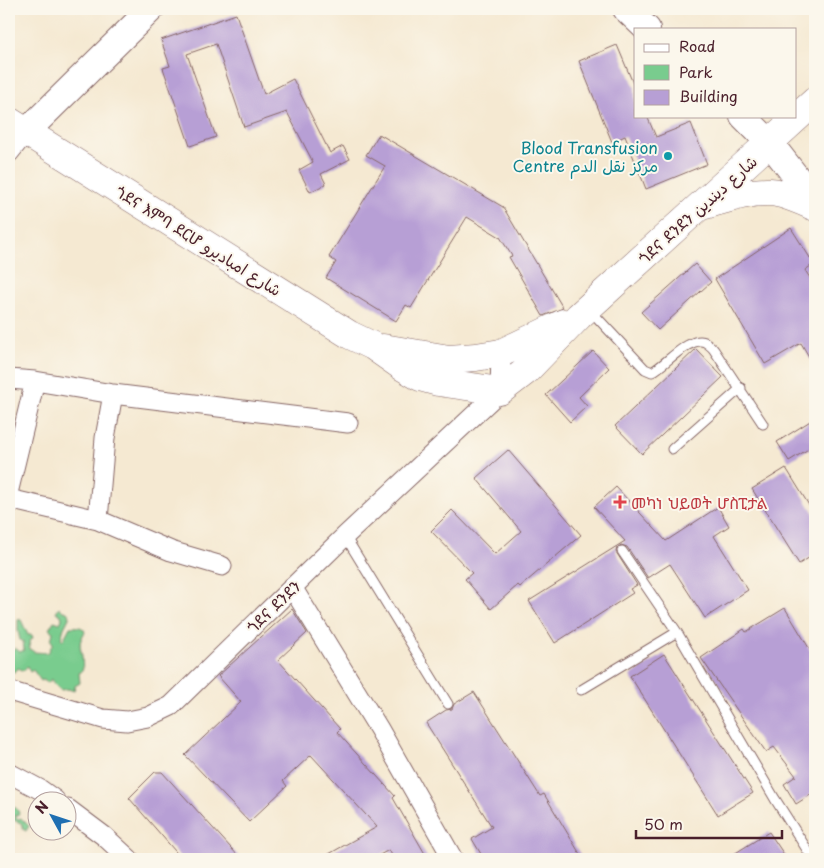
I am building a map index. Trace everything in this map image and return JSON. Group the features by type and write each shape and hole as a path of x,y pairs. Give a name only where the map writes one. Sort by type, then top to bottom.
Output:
{"main road":[{"name":"ጎደና ደንደን شارع ديندين","path":"500,391 526,371 583,312 815,102"},
{"name":"ጎደና እምባ ደርሆ شارع امباديرو","path":"18,127 350,334 373,346 403,367 420,376 438,382 469,388"},
{"path":"701,206 751,193 772,192 792,197 815,207"},
{"name":"ጎደና ደንደን شارع ديندين","path":"488,355 583,312"},
{"name":"ጎደና እምባ ደርሆ شارع امباديرو","path":"373,346 449,359 488,355"},
{"path":"469,388 500,391"}],"street":[{"path":"9,153 18,127 151,9"},
{"path":"626,9 646,28"},
{"path":"745,118 770,143 815,201"},
{"path":"469,419 469,388 488,355"},
{"path":"488,355 500,391"},
{"path":"9,378 113,394 348,423"},
{"path":"9,489 35,381"},
{"name":"ጎደና ደንደን","path":"9,691 103,719 127,721 148,717 171,706 345,536 500,391"},
{"path":"98,520 106,438 113,394"},
{"path":"9,499 98,520 171,551 222,566"},
{"path":"292,587 379,729 453,859"},
{"path":"9,773 41,790"},
{"path":"78,816 104,836 129,859"}],"lane":[{"path":"583,312 645,370 652,372 695,340 704,341 714,350 741,388 763,424"},
{"path":"672,449 741,388"},
{"path":"345,536 448,704"},
{"path":"622,551 677,632 813,859"},
{"path":"581,690 677,632"}],"green space":[{"path":"59,607 70,616 61,638 63,640 70,627 81,627 85,632 80,644 83,669 79,673 80,683 75,686 74,691 68,689 61,690 51,679 48,683 43,680 41,681 33,670 30,672 27,666 25,670 19,668 14,672 9,671 9,653 15,648 20,652 24,650 23,641 20,640 18,631 18,619 21,620 28,635 32,635 33,638 29,642 30,649 34,652 48,653 53,643 51,641 53,632 49,629 54,621 60,623 62,619 61,615 56,612"},
{"path":"9,804 17,809 19,813 15,817 21,818 28,825 26,831 21,823 9,818"}],"building":[{"path":"236,14 264,94 293,79 330,153 343,146 350,159 321,174 326,184 310,192 299,170 313,162 287,112 244,127 216,44 187,54 216,137 190,146 163,68 170,66 161,40"},
{"path":"617,45 634,86 634,118 648,118 656,137 691,123 707,164 646,189 625,136 612,142 579,61"},
{"path":"379,134 503,207 563,308 543,316 509,257 512,256 500,237 467,217 411,308 406,305 396,321 326,278 336,262 329,257 385,166 366,155"},
{"path":"791,228 814,264 805,270 815,286 815,367 801,343 765,364 715,279"},
{"path":"695,264 711,282 658,330 641,312"},
{"path":"696,349 723,377 642,454 615,426"},
{"path":"593,351 609,368 579,397 587,406 570,422 546,395"},
{"path":"815,418 815,445 789,461 777,442"},
{"path":"508,450 581,535 491,609 465,579 472,573 431,531 452,510 495,554 521,531 476,478"},
{"path":"786,468 815,515 815,554 799,564 752,489"},
{"path":"616,487 666,541 718,507 729,526 714,536 748,590 705,618 670,564 648,578 627,547 621,545 617,548 616,552 637,585 630,589 633,593 555,643 529,601 625,541 594,507"},
{"path":"785,608 815,658 815,792 796,804 784,784 796,776 774,747 766,752 701,658 744,629 746,632"},
{"path":"292,609 307,633 278,660 340,729 337,732 395,796 393,798 428,859 394,859 389,850 372,859 320,859 377,827 311,755 283,781 287,786 249,822 185,755 241,702 218,676"},
{"path":"664,654 753,793 718,815 630,676"},
{"path":"474,692 540,796 544,794 583,859 484,859 472,839 492,827 426,723 446,710 452,709 454,704"},
{"path":"155,772 162,772 241,859 182,859 129,798"},
{"path":"769,832 787,859 726,859"}],"place":[{"name":"Blood Transfusion Centre مركز نقل الدم","path":"668,156"},
{"name":"መካነ ህይወት ሆስፒታል","path":"620,502"}]}
